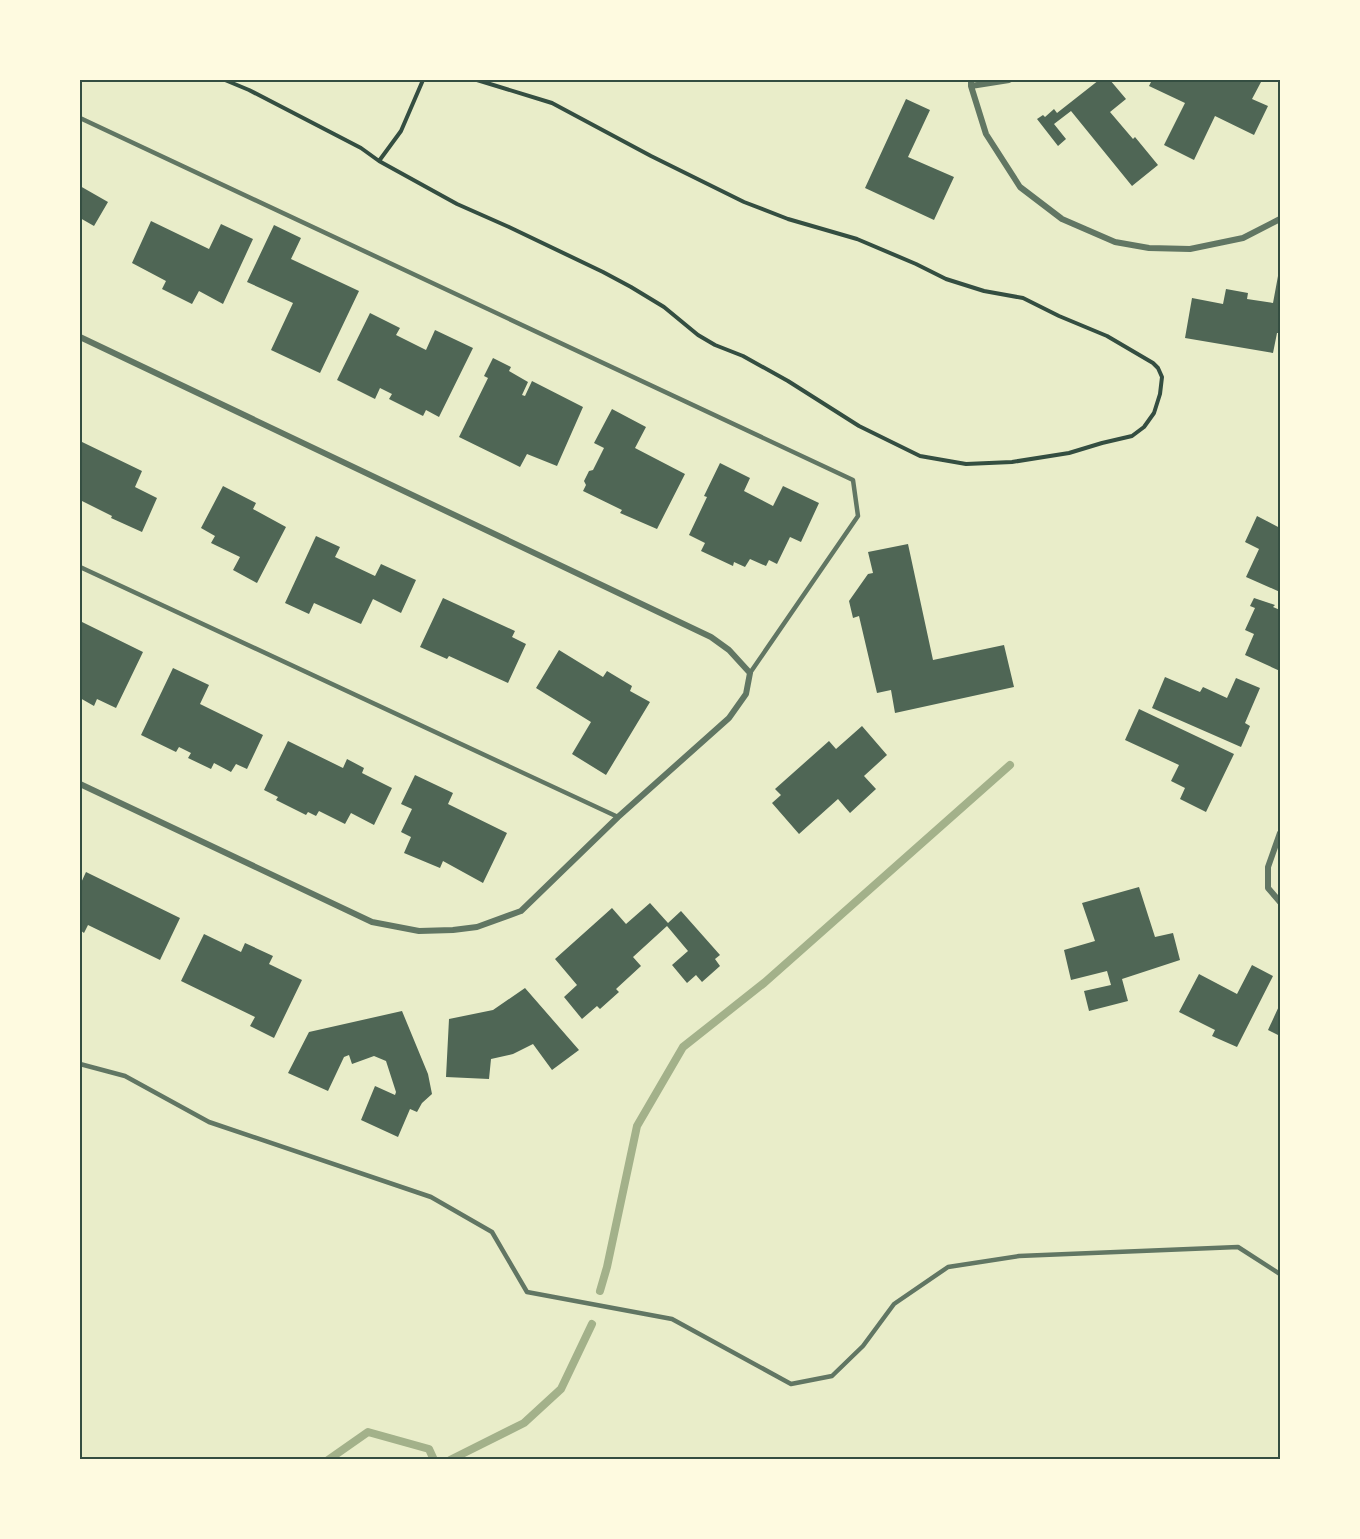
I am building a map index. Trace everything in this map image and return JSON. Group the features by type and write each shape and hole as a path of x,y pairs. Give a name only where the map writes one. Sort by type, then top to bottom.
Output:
{"street":[{"path":"1009,80 971,83 986,134 1020,187 1062,219 1115,242 1149,248 1190,249 1243,238 1281,219"},
{"path":"80,337 711,638 729,650 750,673 746,694 729,718 618,817 521,911 477,927 419,931 372,922 80,784"},
{"path":"1279,902 1268,888 1268,867 1281,833"}],"lane":[{"path":"80,118 854,480 858,516 750,673"},
{"path":"80,567 618,817"},
{"path":"80,1064 124,1076 209,1122 431,1197 492,1232 526,1292 672,1319 790,1384 832,1376 863,1346 894,1304 948,1267 1019,1256 1238,1247 1281,1275"}],"path":[{"path":"225,80 361,148 380,162 457,204 621,282 664,307 706,340 743,356 788,381 859,426 920,456 966,464 1012,462 1069,453 1132,436 1144,427 1154,413 1162,377 1158,368 1107,336 1023,298 984,291 946,279 857,239 788,219 744,202 552,103 477,80"},
{"path":"380,162 401,131 423,80"}],"building":[{"path":"1099,80 1110,80 1126,99 1110,112 1158,165 1132,186 1071,111 1054,124 1066,139 1058,146 1037,119 1043,115 1045,117 1054,109 1057,113"},
{"path":"1152,80 1255,80 1261,82 1252,99 1268,106 1254,135 1215,116 1194,160 1164,145 1185,103 1149,86"},
{"path":"906,99 930,110 908,157 954,177 934,220 865,188"},
{"path":"80,186 108,202 94,226 80,218"},
{"path":"151,221 209,249 221,224 253,239 223,304 199,291 192,304 162,289 166,281 132,263"},
{"path":"274,225 301,238 291,259 359,291 320,373 271,350 293,303 247,282"},
{"path":"1278,276 1280,276 1280,333 1277,333 1273,353 1185,338 1192,298 1223,304 1226,289 1248,293 1247,299 1273,303"},
{"path":"370,313 400,328 396,335 426,350 435,330 473,348 439,417 426,410 423,416 389,399 392,394 380,388 375,399 337,380"},
{"path":"493,358 511,367 509,371 528,382 522,395 525,396 532,381 583,407 557,466 527,454 520,467 459,437 488,378 484,376"},
{"path":"612,409 646,427 635,448 685,474 657,529 620,513 622,510 583,491 586,485 584,481 589,471 593,470 604,448 594,443"},
{"path":"80,441 142,471 135,487 157,498 142,532 80,500"},
{"path":"720,463 750,478 744,491 773,506 783,486 819,503 801,542 790,537 777,564 769,560 766,566 750,559 745,567 734,562 733,566 701,551 705,543 689,535"},
{"path":"223,486 256,503 253,509 286,527 257,583 233,570 240,557 211,543 215,536 201,528"},
{"path":"1257,516 1280,528 1280,592 1246,577 1259,549 1245,542"},
{"path":"316,536 340,547 335,557 375,576 381,564 416,580 401,613 373,599 361,624 314,603 309,614 285,603"},
{"path":"908,544 933,660 1004,645 1014,687 895,713 891,690 877,693 859,616 853,618 849,601 868,574 873,573 868,552"},
{"path":"443,598 515,631 512,637 526,644 508,683 449,656 447,659 420,647"},
{"path":"1254,598 1275,605 1273,607 1280,610 1280,671 1245,655 1254,634 1245,630 1255,608 1250,606"},
{"path":"80,621 143,652 116,708 97,699 94,706 80,698"},
{"path":"559,650 603,677 607,671 632,686 630,691 650,702 606,775 572,754 591,722 536,688"},
{"path":"173,668 209,685 200,704 263,735 247,769 236,764 231,772 214,763 211,769 188,758 191,753 179,747 176,752 141,735"},
{"path":"1165,677 1200,692 1203,687 1227,698 1236,678 1260,688 1245,723 1250,726 1241,747 1152,708"},
{"path":"1139,709 1234,754 1206,812 1180,799 1185,788 1171,781 1179,765 1125,740"},
{"path":"862,726 887,755 864,776 876,789 850,813 838,799 799,834 772,803 781,795 775,789 829,741 836,749"},
{"path":"288,741 343,768 347,759 364,768 362,773 392,788 374,825 351,813 345,824 319,811 316,816 308,812 306,815 276,800 278,797 264,790"},
{"path":"415,775 453,793 448,804 507,833 483,883 443,861 440,868 404,853 411,837 401,832 412,809 401,804"},
{"path":"86,872 180,918 160,960 88,925 84,933 80,930 80,885"},
{"path":"1139,887 1155,937 1173,933 1180,960 1122,979 1128,1001 1089,1011 1084,991 1111,985 1107,971 1071,980 1064,950 1095,941 1082,903"},
{"path":"650,903 668,923 681,911 720,955 715,959 720,966 702,982 696,975 687,983 672,965 688,951 667,926 633,957 641,966 616,989 619,992 600,1009 597,1006 582,1019 564,997 577,985 555,959 612,908 626,924"},
{"path":"204,934 241,952 245,943 273,956 269,964 302,980 274,1038 250,1026 255,1017 181,981"},
{"path":"1252,965 1273,976 1237,1047 1212,1036 1215,1030 1179,1012 1199,974 1237,994"},
{"path":"525,988 579,1050 552,1070 533,1044 513,1054 491,1059 489,1079 446,1077 449,1019 493,1010"},
{"path":"1280,1004 1280,1036 1268,1030"},
{"path":"402,1011 428,1074 432,1094 422,1103 417,1112 410,1109 398,1137 361,1120 375,1086 395,1095 386,1061 374,1056 352,1064 349,1055 344,1057 328,1091 288,1073 309,1032"}],"waterway":[{"path":"600,1291 637,1126 683,1047 764,983 1010,765"},
{"path":"450,1460 524,1423 561,1389 592,1324"},
{"path":"328,1460 368,1432 429,1449 434,1460"}]}
